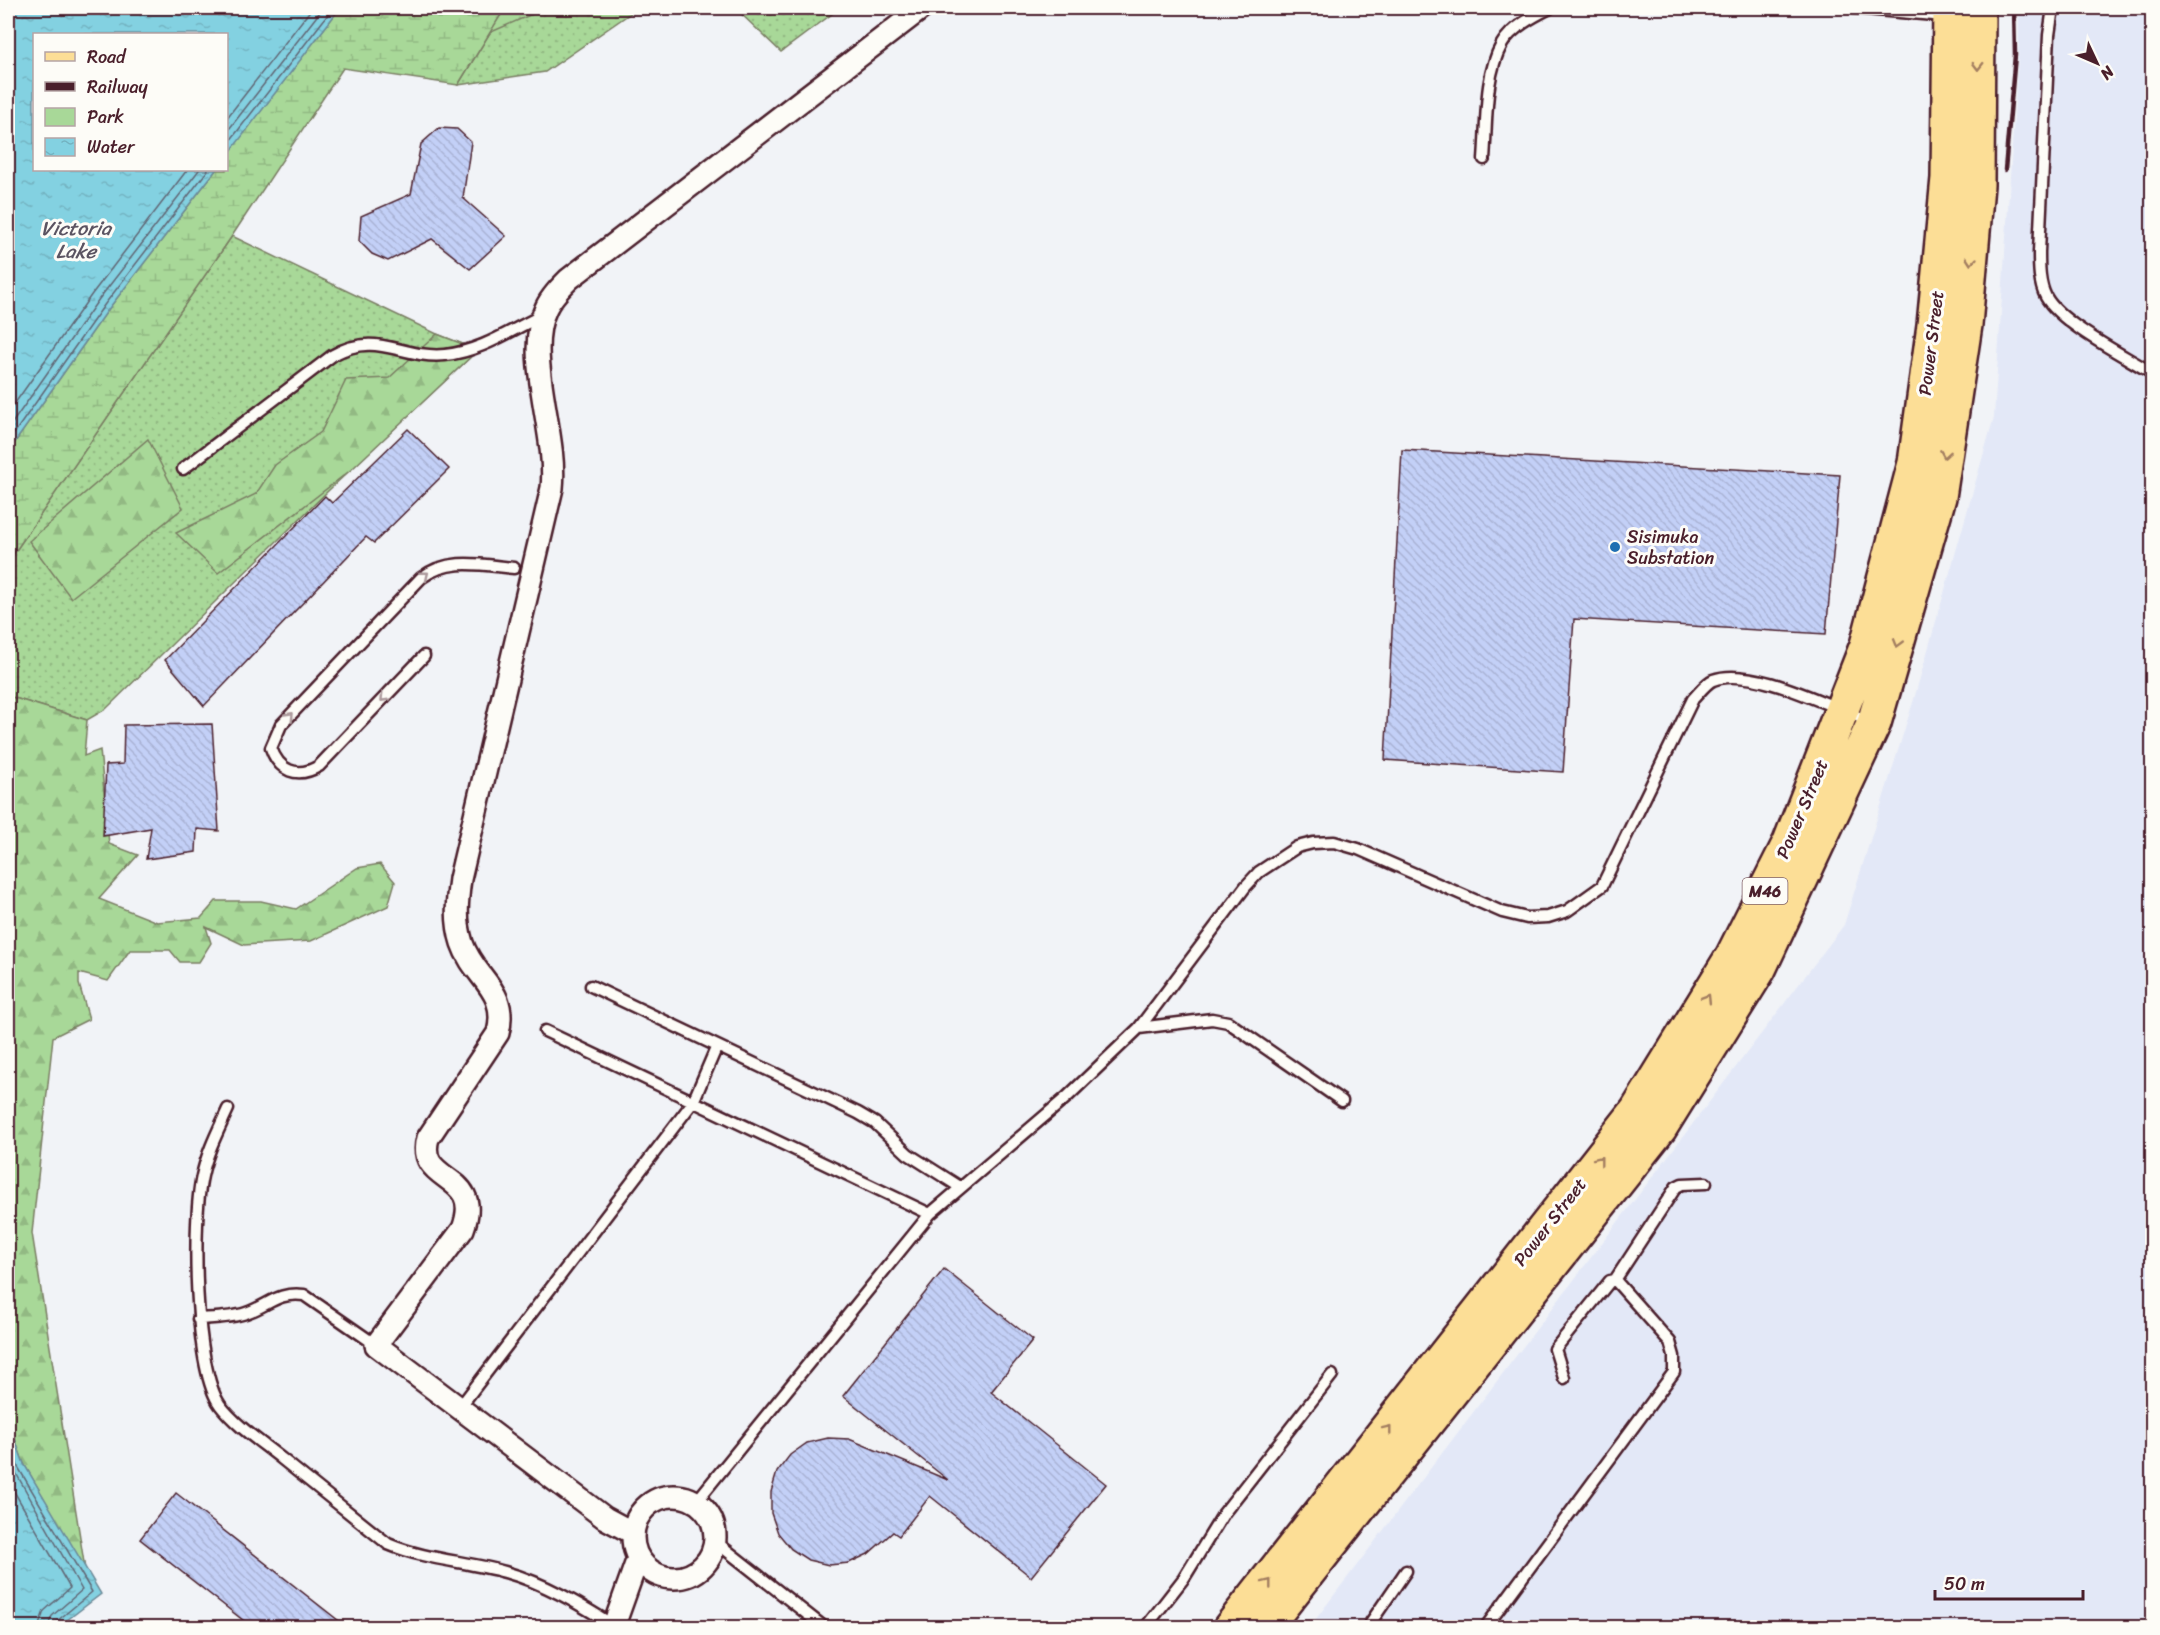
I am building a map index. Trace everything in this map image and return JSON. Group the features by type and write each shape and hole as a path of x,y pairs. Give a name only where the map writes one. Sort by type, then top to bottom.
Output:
{"main road":[{"name":"Power Street","path":"1230,1628 1435,1393 1660,1128 1874,723 1939,497 1965,325 1962,182 1964,14"},
{"name":"Power Street","path":"1746,963 1790,842 1867,645 1915,463 1934,325 1962,182"},
{"name":"Power Street","path":"1264,1628 1435,1393"}],"street":[{"path":"633,1533 605,1518 376,1345 463,1229 469,1205 466,1194 436,1169 427,1159 425,1149 428,1138 498,1033 502,1018 500,1004 492,988 472,963 463,945 456,909 460,879 552,488 553,448 537,346 544,315 556,293 569,279 922,8"},
{"path":"676,1496 696,1502 712,1519 716,1542 705,1565 695,1574 676,1579 657,1575 646,1568 638,1558 633,1533 637,1519 645,1508 656,1500 676,1496"},
{"path":"617,1627 638,1558"},
{"path":"617,1627 637,1597 657,1575"}],"lane":[{"path":"1484,159 1492,71 1503,43 1525,22 1550,8"},
{"path":"1854,8 1964,14"},
{"path":"2053,8 2049,34 2039,240 2042,284 2046,297 2066,318 2152,373"},
{"path":"183,470 333,355 348,347 370,343 432,356 448,355 485,345 544,315"},
{"path":"424,656 319,766 308,773 295,772 282,768 275,759 271,748 281,725 421,578 434,568 460,563 514,568"},
{"path":"696,1502 930,1214 1067,1097 1139,1028 1246,886 1260,872 1297,848 1313,843 1334,842 1358,849 1502,912 1527,918 1548,917 1567,911 1602,886 1693,699 1711,681 1734,675 1757,678 1874,723"},
{"path":"591,986 875,1123 908,1154 960,1187"},
{"path":"1139,1028 1212,1019 1228,1022 1342,1101"},
{"path":"545,1030 930,1214"},
{"path":"460,1407 693,1102 717,1046"},
{"path":"228,1109 210,1146 201,1178 198,1319 211,1389 221,1405 248,1432 388,1544 412,1554 505,1572 552,1590 617,1627"},
{"path":"1564,1378 1555,1348 1610,1281 1615,1280 1676,1187 1682,1184 1706,1183"},
{"path":"1485,1628 1674,1372 1674,1356 1670,1342 1615,1280"},
{"path":"198,1319 247,1313 276,1297 291,1294 304,1295 376,1345"},
{"path":"1145,1628 1184,1578 1224,1513 1332,1375"},
{"path":"716,1542 825,1628"},
{"path":"1366,1628 1406,1571"}],"shaded area":[{"path":"2019,8 2152,8 2152,1627 1309,1628 1844,925 1914,699 1994,417 2019,43"}],"green space":[{"path":"340,8 505,8 458,85 343,68 232,236 8,562 8,452 110,307 215,171 228,171 228,154"},
{"path":"505,8 638,8 545,72 458,85"},
{"path":"505,8 546,8 489,33"},
{"path":"735,8 840,8 781,52"},
{"path":"232,236 437,334 478,350 329,490 106,709 87,720 8,696 8,562"},
{"path":"437,334 478,350 352,469 218,573 176,533 256,494 275,465 321,432 346,380 389,378"},
{"path":"148,439 183,508 71,598 29,541"},
{"path":"8,696 87,720 84,756 100,750 109,844 138,855 99,899 157,922 201,918 216,901 261,901 296,909 357,868 380,864 395,882 388,906 311,941 244,945 206,927 211,943 199,962 180,962 170,950 130,950 108,981 79,973 79,984 89,1019 53,1037 32,1233 85,1569 24,1464 8,1420"}],"water":[{"name":"Victoria Lake","path":"8,8 340,8 228,155 228,33 33,33 33,171 215,171 110,307 8,452"},
{"path":"8,1420 24,1464 101,1594 58,1627 8,1627"}],"building":[{"path":"439,128 457,129 471,142 463,198 506,236 470,269 432,239 388,261 372,254 359,241 361,216 411,194 421,144"},
{"path":"408,429 449,469 374,543 366,537 204,706 165,660 325,496 332,503"},
{"name":"Sisimuka Substation","path":"1402,450 1840,475 1826,634 1574,619 1563,772 1385,760"},
{"path":"212,724 219,831 197,829 196,852 146,859 151,828 103,836 106,765 123,764 124,725"},
{"path":"944,1269 1033,1340 991,1392 1106,1484 1031,1577 930,1496 899,1536 893,1532 868,1554 849,1563 829,1565 808,1560 791,1549 778,1533 771,1513 771,1492 777,1472 790,1455 807,1443 828,1438 849,1439 948,1480 843,1396"},
{"path":"176,1493 348,1628 253,1628 140,1539"}],"railway":[{"path":"2005,170 2015,55 2014,8"}],"place":[{"name":"Sisimuka Substation","path":"1615,547"}]}
